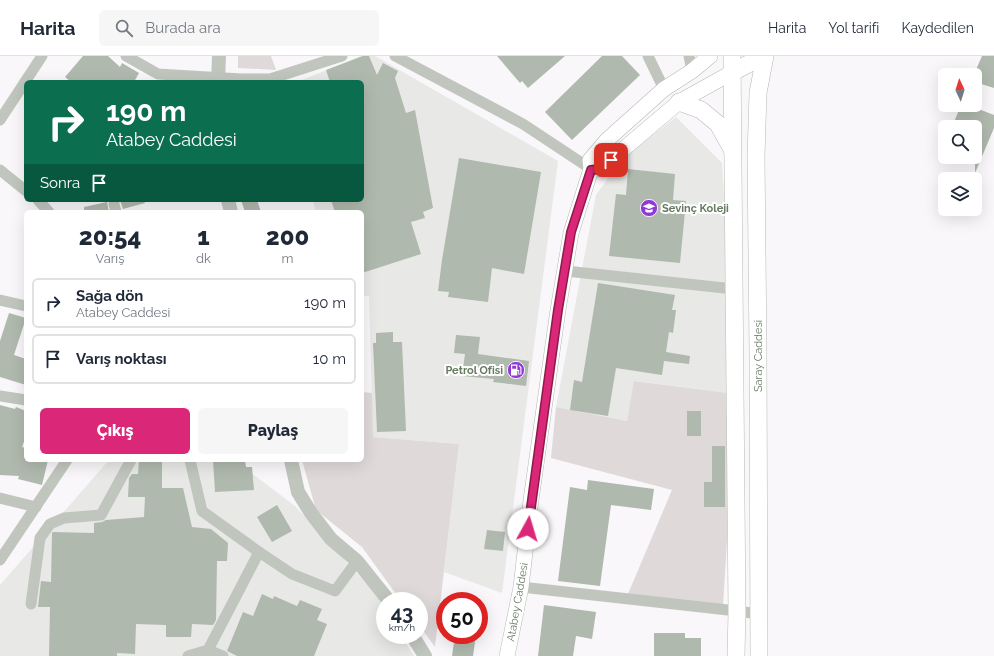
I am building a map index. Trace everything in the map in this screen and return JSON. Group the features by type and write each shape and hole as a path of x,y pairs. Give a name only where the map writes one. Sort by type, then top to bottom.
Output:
{"main road":[{"name":"Atabey Caddesi","path":"507,656 522,587 531,500 558,310 566,271 571,232 591,170 590,160 606,140 691,63 710,56"},
{"name":"Saray Caddesi","path":"732,56 737,611 736,656"},
{"path":"591,170 600,169 680,102 755,58"},
{"name":"Saray Caddesi","path":"755,58 758,93 756,156 759,656"},
{"path":"680,102 700,110 718,124 733,151"}],"street":[{"path":"26,80 42,56"},
{"path":"126,56 158,74 218,80 270,79 342,56"},
{"path":"218,80 219,56"},
{"path":"395,56 523,124 591,170"},
{"path":"648,56 664,89"},
{"path":"0,120 24,83"},
{"path":"0,170 24,189"},
{"path":"40,202 47,210"},
{"path":"566,271 734,289"},
{"path":"0,300 24,306"},
{"path":"0,396 24,400"},
{"path":"0,560 66,462"},
{"path":"31,604 40,538 50,524 64,518 102,515 129,462"},
{"path":"190,462 202,511 292,574 335,591 357,561"},
{"path":"291,462 298,492 311,513 331,539 357,561 382,592"},
{"path":"0,498 36,507"},
{"path":"208,650 259,552"},
{"path":"522,587 759,614"},
{"path":"418,644 425,656"},
{"path":"188,656 208,650 223,656"}],"shaded area":[{"path":"238,56 271,56 276,70 238,68"},
{"path":"361,56 375,56 558,161 502,593 444,572 459,444 373,437 369,296 364,296 364,210 316,210 314,202 364,202 364,80 302,80"},
{"path":"676,117 722,163 736,394 635,381 627,421 556,407 596,195 623,158"},
{"path":"634,381 736,394 723,606 625,601 672,490 551,458 556,407 627,421"},
{"path":"364,392 372,393 373,437 459,444 442,592 436,592 435,647 428,637 428,592 394,592 362,547 316,510 303,462 364,462"},
{"path":"107,462 237,462 295,506 374,592 376,595 376,644 407,644 414,656 0,656 0,585"}],"building":[{"path":"83,56 108,56 120,67 122,63 139,73 135,80 69,80 65,77"},
{"path":"363,56 369,56 377,75 383,63 398,71 395,78 406,113 415,110 433,208 423,212 425,218 411,222 421,254 364,272 364,210 334,210 332,202 364,202 364,80 329,80 326,70"},
{"path":"497,56 565,56 528,88 522,81 520,83"},
{"path":"602,56 622,56 640,75 572,140 545,112"},
{"path":"982,56 994,56 994,88 982,84 982,68 977,68"},
{"path":"982,110 994,115 994,128 982,156 982,120 955,120 958,112 982,112"},
{"path":"459,158 541,172 524,274 492,268 488,302 448,297 449,292 438,291"},
{"path":"975,164 979,164 975,172"},
{"path":"628,169 675,174 673,200 686,201 680,263 609,256 616,194 626,195"},
{"path":"107,202 109,210 84,210 84,207"},
{"path":"121,202 145,203 123,209"},
{"path":"242,202 258,202 260,210 244,210"},
{"path":"598,283 675,295 672,310 676,310 673,333 669,332 666,352 690,356 689,364 664,361 662,375 616,368 608,416 570,410 574,380 582,382"},
{"path":"9,313 24,317 24,324 14,355 24,358 24,384 0,377 0,341"},
{"path":"393,332 393,342 402,342 406,431 377,432 373,343 376,343 376,333"},
{"path":"456,335 480,337 478,354 529,361 526,386 493,382 494,379 462,376 465,354 454,353"},
{"path":"0,405 15,409 16,407 24,410 24,442 22,447 24,448 24,462 48,462 42,485 18,479 19,476 0,475"},
{"path":"687,411 701,411 701,436 687,436"},
{"path":"712,446 725,446 725,507 704,507 704,482 712,482"},
{"path":"139,462 162,462 162,488 183,488 192,527 211,529 228,543 227,561 217,561 216,620 213,625 192,624 191,637 166,637 166,625 136,624 135,654 117,653 117,656 49,656 50,607 38,607 41,581 51,582 52,533 94,533 94,523 106,520 144,517 145,497 128,497 129,478 132,474 138,474"},
{"path":"213,462 245,462 246,467 252,467 254,490 215,492"},
{"path":"588,480 654,489 651,510 611,505 600,586 558,581 570,487 587,490"},
{"path":"277,505 292,531 272,542 257,517"},
{"path":"487,530 505,532 503,551 484,549"},
{"path":"262,594 273,599 274,596 297,606 300,600 322,609 317,620 327,624 314,656 237,656 227,651 243,612 253,616"},
{"path":"544,605 596,612 592,639 576,636 573,656 538,656"},
{"path":"654,633 685,633 685,638 701,638 701,656 654,656"},
{"path":"454,644 475,644 473,656 452,656"}],"place":[{"name":"Sevinç Koleji","path":"649,208"},
{"name":"Petrol Ofisi","path":"516,370"}],"route":[{"path":"528,529 558,310 566,271 571,232 591,170 600,169 611,160"}]}
